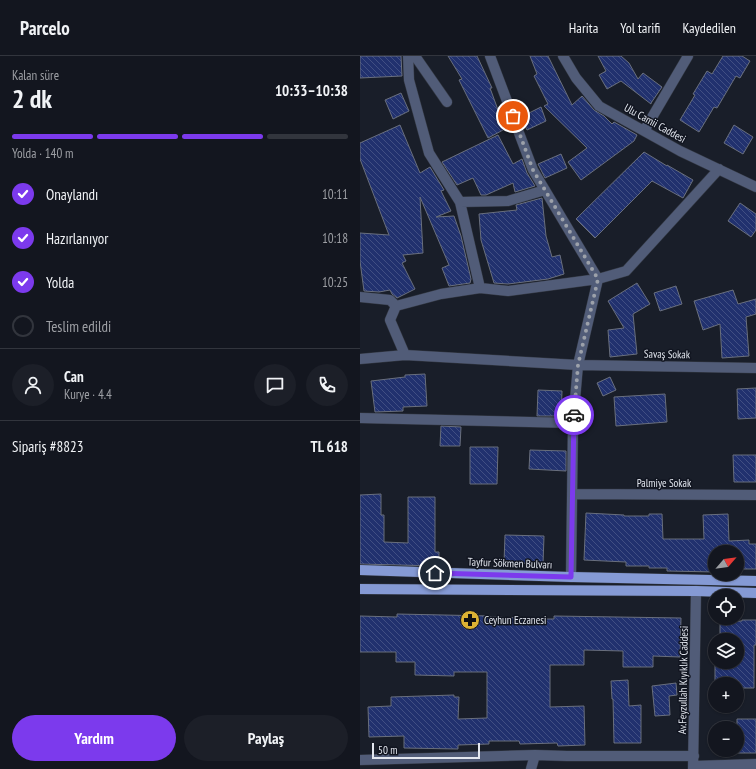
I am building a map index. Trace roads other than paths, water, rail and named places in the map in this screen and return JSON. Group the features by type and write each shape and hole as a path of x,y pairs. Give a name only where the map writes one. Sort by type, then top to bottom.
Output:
{"main road":[{"name":"Tayfur Sökmen Bulvarı","path":"360,570 756,581"},
{"path":"360,589 696,591 756,593"}],"street":[{"path":"408,56 409,80 429,153 460,202 480,288"},
{"path":"414,56 448,102"},
{"name":"Ulu Camii Caddesi","path":"563,56 576,78 599,106 680,151 756,187"},
{"path":"644,131 688,56"},
{"path":"492,58 533,170 598,279 578,365 573,423 571,577"},
{"path":"396,306 441,294 480,288 508,291 598,279 626,271 719,169"},
{"path":"460,202 508,201 545,190"},
{"path":"360,295 390,300 396,306"},
{"path":"396,306 390,320 405,355"},
{"name":"Savaş Sokak","path":"360,359 405,355 578,365 756,368"},
{"path":"360,418 573,423"},
{"name":"Palmiye Sokak","path":"572,494 756,495"},
{"name":"Av.Feyzullah Kıyıklık Caddesi","path":"694,763 696,591"},
{"path":"531,769 535,755"},
{"path":"364,763 535,755 694,763 756,764"}],"place":[{"name":"Ceyhun Eczanesi","path":"470,620"}]}
